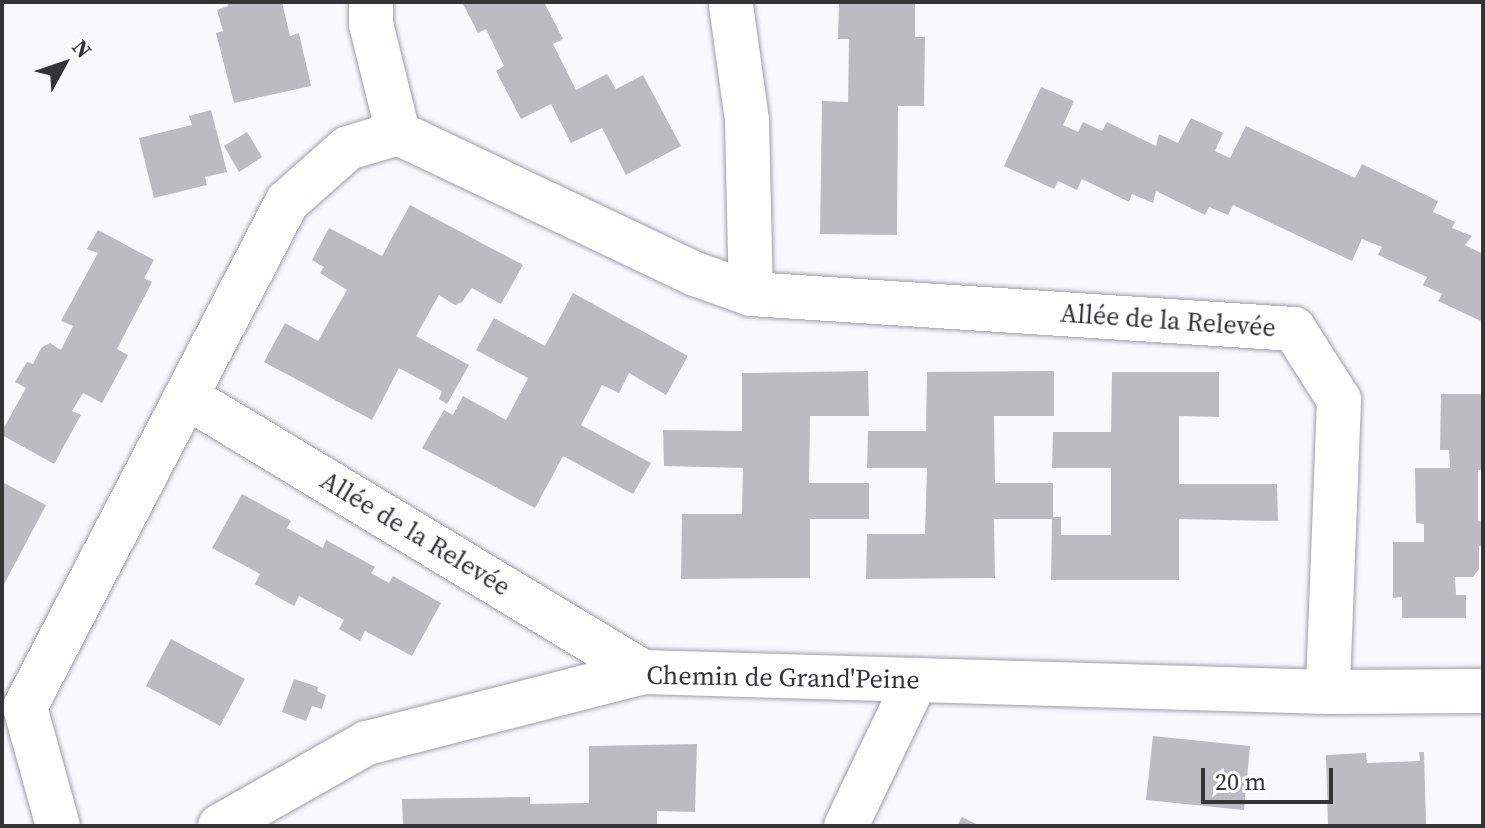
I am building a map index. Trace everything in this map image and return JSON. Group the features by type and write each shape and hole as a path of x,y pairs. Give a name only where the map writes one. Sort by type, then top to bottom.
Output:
{"street":[{"path":"58,826 25,707 287,202 348,148 398,133 371,24 371,2"},
{"path":"731,5 747,121 751,294"},
{"name":"Allée de la Relevée","path":"398,133 695,274 751,294 1294,329 1339,400 1328,692"},
{"name":"Allée de la Relevée","path":"187,397 643,672"},
{"name":"Chemin de Grand'Peine","path":"220,826 367,743 643,672 1328,692"},
{"path":"846,826 916,680"},
{"path":"1328,692 1483,691"}],"building":[{"path":"227,2 282,2 290,36 299,33 311,86 234,103 216,33 223,31 217,10 228,6"},
{"path":"462,2 544,2 563,39 553,44 576,90 607,74 616,89 643,75 681,146 626,175 602,128 571,143 551,104 521,119 496,71 504,66 486,29 478,33"},
{"path":"839,2 915,2 915,37 925,37 924,106 898,106 897,235 820,234 822,101 848,102 849,39 838,39"},
{"path":"1041,87 1074,101 1063,125 1078,132 1083,122 1102,131 1107,122 1156,146 1159,134 1178,143 1191,118 1223,133 1215,151 1230,158 1246,126 1355,178 1362,164 1438,201 1433,212 1455,222 1452,228 1472,236 1465,245 1483,254 1483,322 1438,301 1442,294 1423,285 1427,277 1378,255 1382,247 1362,239 1352,261 1233,205 1228,215 1209,207 1205,215 1156,191 1153,203 1132,194 1129,202 1082,179 1077,190 1058,181 1054,189 1004,166"},
{"path":"211,110 227,172 205,177 207,185 154,198 139,138 192,125 189,116"},
{"path":"247,132 262,157 239,172 224,146"},
{"path":"410,205 523,265 501,304 472,288 462,302 455,305 439,295 416,336 469,365 447,404 439,399 442,391 399,368 372,420 264,362 285,323 318,341 347,290 320,273 324,267 312,260 329,228 382,256"},
{"path":"98,230 154,260 144,278 152,282 117,349 128,355 102,403 83,393 72,411 81,415 54,464 2,435 2,431 26,388 15,382 27,362 33,364 42,347 50,343 61,350 73,326 61,321 98,253 87,249"},
{"path":"573,293 688,356 666,395 629,373 619,393 602,385 581,425 651,463 633,494 563,456 535,508 422,448 444,410 453,415 463,396 506,420 528,378 476,350 494,318 545,346"},
{"path":"868,371 869,416 810,416 809,483 869,483 869,519 810,519 810,578 681,579 682,514 742,514 743,468 664,466 663,430 742,431 742,373"},
{"path":"1054,371 1054,416 994,416 995,483 1053,483 1053,517 1061,517 1061,535 1111,535 1111,468 1052,468 1053,432 1111,432 1112,372 1219,372 1219,417 1179,416 1179,484 1277,484 1278,521 1179,519 1179,580 1051,580 1052,519 994,519 995,578 866,579 867,534 925,534 927,468 867,468 868,431 926,431 927,372"},
{"path":"1441,394 1483,394 1483,470 1478,470 1478,521 1483,522 1483,546 1479,546 1479,569 1473,577 1455,577 1456,595 1466,595 1466,618 1402,618 1402,597 1393,598 1393,542 1424,542 1424,524 1416,523 1415,468 1450,468 1449,450 1440,450"},
{"path":"2,482 46,505 2,588"},
{"path":"242,494 291,521 287,528 323,548 326,540 375,567 371,573 389,583 393,576 441,603 412,656 365,631 360,641 339,629 344,620 299,596 294,606 255,584 260,574 212,548"},
{"path":"171,639 245,679 220,726 146,686"},
{"path":"294,679 318,687 317,691 326,695 322,709 312,706 306,721 282,712"},
{"path":"1153,736 1250,746 1244,810 1146,800"},
{"path":"697,744 695,812 657,811 657,826 403,826 402,799 530,797 530,804 589,803 589,746"},
{"path":"1419,752 1424,752 1426,824 1328,826 1326,755 1366,753 1367,763 1420,761"},
{"path":"962,817 980,826 957,826"}]}
